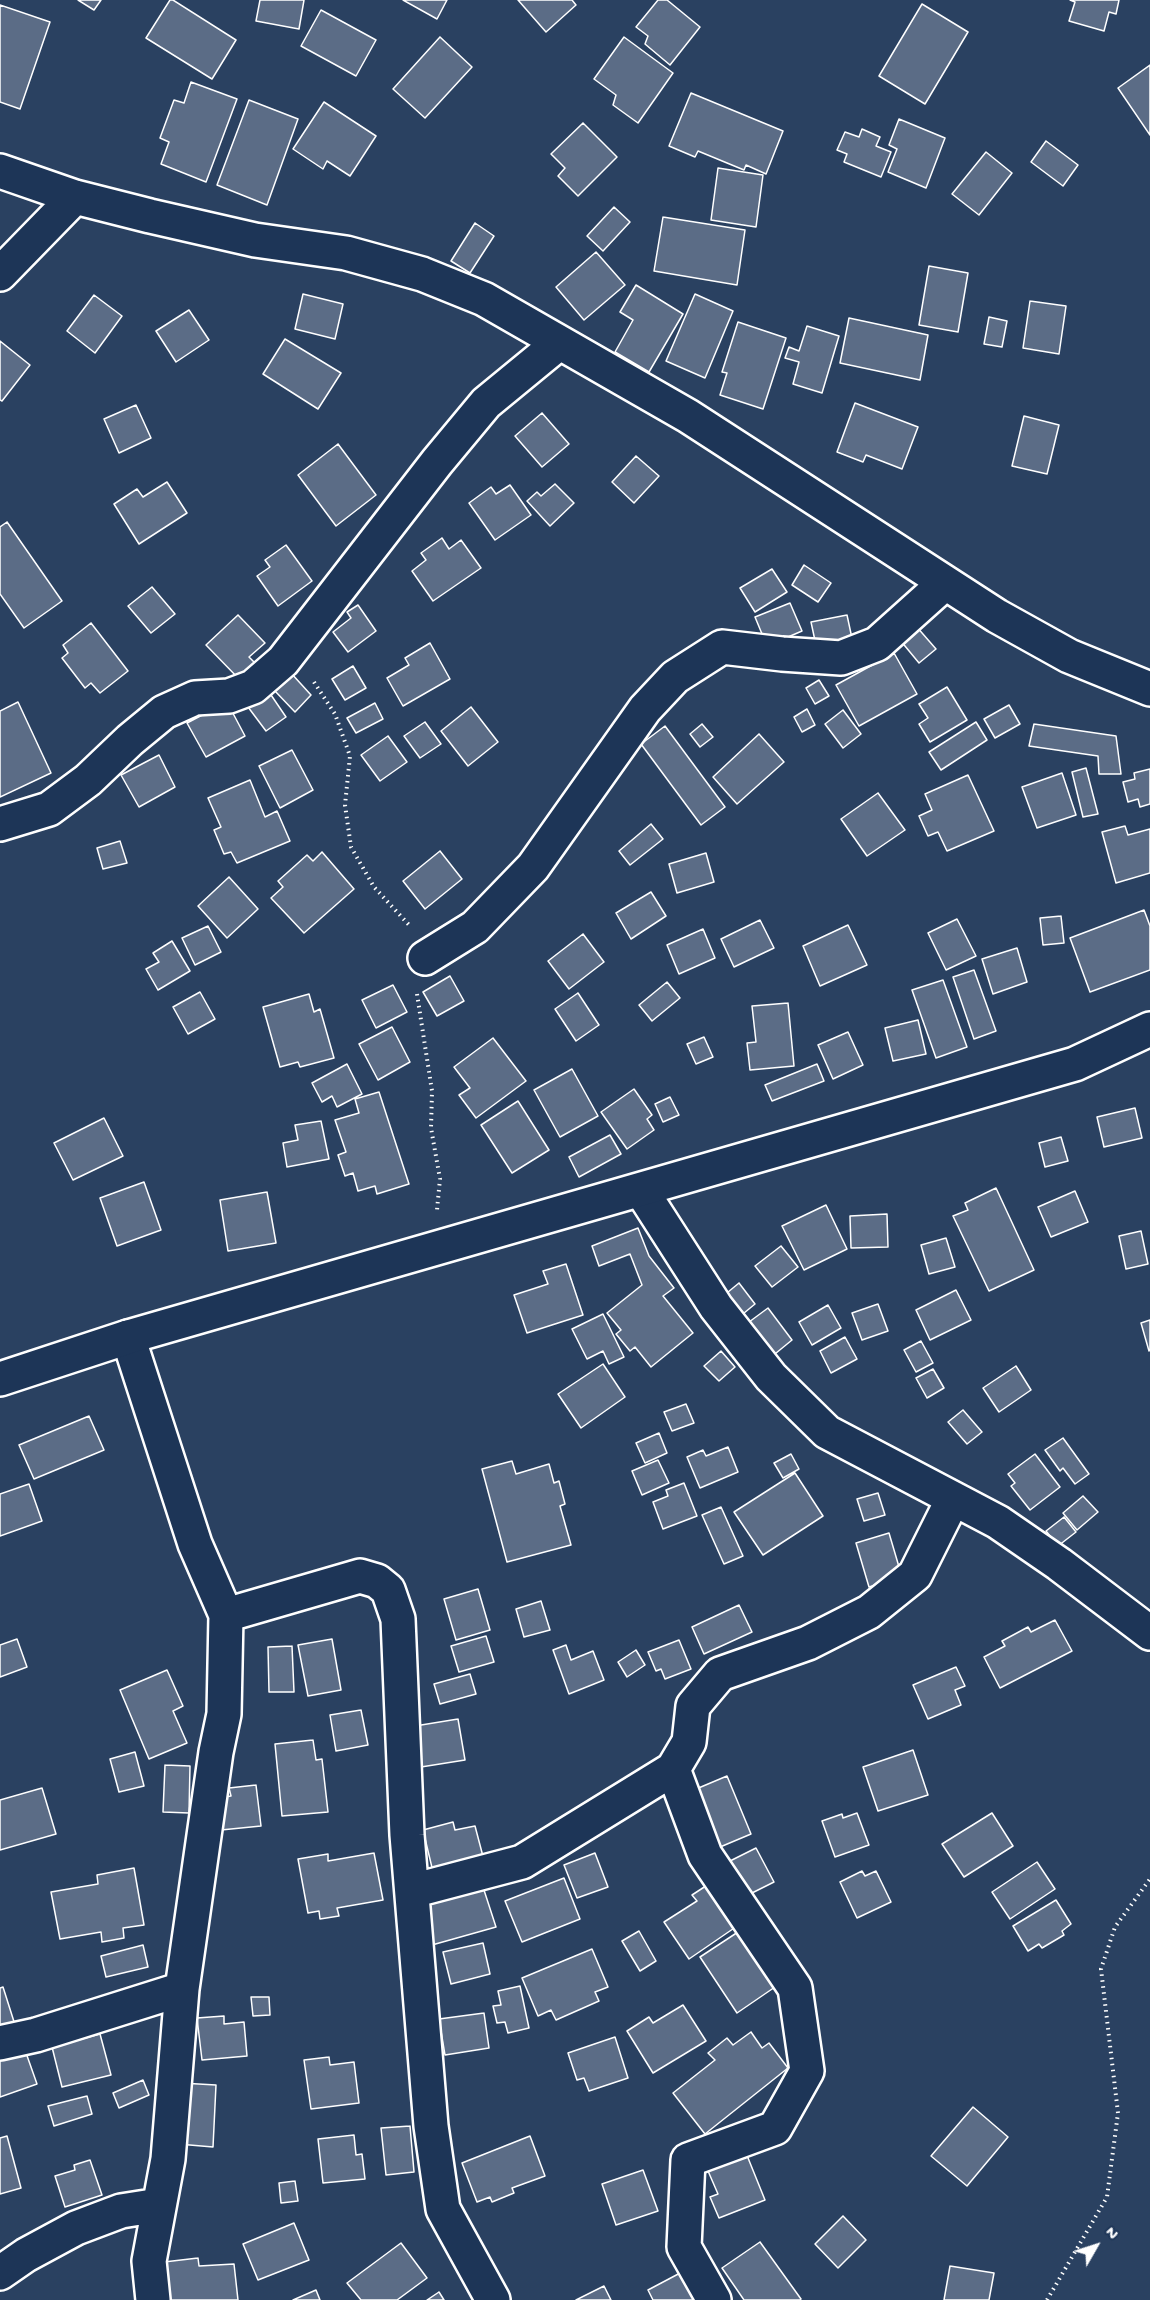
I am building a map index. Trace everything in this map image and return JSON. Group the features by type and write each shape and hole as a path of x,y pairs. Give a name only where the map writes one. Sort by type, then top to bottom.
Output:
{"street":[{"path":"0,171 75,197 255,240 346,254 422,273 484,299 688,416 997,616 1069,656 1150,689"},
{"path":"0,274 75,197"},
{"path":"0,824 49,809 88,780 130,740 164,712 195,698 229,696 253,687 283,661 437,462 486,403 559,343"},
{"path":"426,958 475,927 533,867 645,709 675,676 722,647 842,658 877,644 945,583"},
{"path":"0,1379 128,1337 1075,1064 1150,1029"},
{"path":"641,1190 716,1307 771,1377 827,1432 998,1522 1150,1633"},
{"path":"128,1337 195,1544 226,1616 224,1714 216,1752 182,1989 168,2159 150,2261 153,2300"},
{"path":"412,1892 522,1862 673,1769 689,1742 693,1706 720,1674 808,1643 869,1612 915,1575 953,1498"},
{"path":"226,1616 360,1576 377,1581 388,1590 398,1619 407,1835 431,2126 443,2209 493,2300"},
{"path":"673,1769 705,1855 795,1988 807,2071 775,2128 688,2160 684,2247 714,2300"},
{"path":"0,2043 36,2035 182,1989"},
{"path":"0,2273 26,2255 76,2228 121,2211 159,2205"}],"path":[{"path":"1047,2300 1107,2197 1118,2113 1101,1969 1115,1927 1150,1879"}],"building":[{"path":"78,0 101,0 94,10"},
{"path":"170,0 236,40 212,79 146,38"},
{"path":"260,0 304,0 299,29 256,21"},
{"path":"403,0 447,0 437,19"},
{"path":"518,0 572,0 576,5 546,32"},
{"path":"658,0 667,0 700,27 670,65 645,44 648,36 636,27"},
{"path":"1070,0 1119,0 1116,14 1109,12 1104,31 1069,21 1075,2"},
{"path":"922,4 968,32 925,104 879,76"},
{"path":"0,5 50,22 20,109 0,102"},
{"path":"321,10 376,40 356,76 301,46"},
{"path":"440,37 472,67 425,118 393,89"},
{"path":"624,37 673,73 638,123 613,105 616,95 594,79"},
{"path":"1150,65 1150,135 1118,88"},
{"path":"191,82 237,99 206,182 161,164 169,142 160,138 174,100 184,103"},
{"path":"691,93 783,131 766,174 746,165 744,170 698,151 695,157 669,146"},
{"path":"249,100 298,119 267,205 217,185"},
{"path":"324,102 376,136 350,176 327,161 323,169 293,149"},
{"path":"899,119 945,138 926,188 888,172 897,149 889,145"},
{"path":"583,123 617,157 578,196 558,176 565,168 551,154"},
{"path":"862,129 880,137 876,146 891,152 881,177 844,162 847,154 837,150 845,132 859,137"},
{"path":"1046,141 1078,165 1063,186 1031,162"},
{"path":"986,152 1012,173 979,215 952,194"},
{"path":"718,168 763,175 756,227 711,220"},
{"path":"614,207 630,222 603,251 587,236"},
{"path":"663,217 745,230 737,285 654,271"},
{"path":"475,223 494,236 470,273 451,261"},
{"path":"596,252 625,285 584,320 556,287"},
{"path":"929,266 968,273 958,332 919,325"},
{"path":"636,285 683,314 649,372 615,352 633,320 620,312"},
{"path":"303,294 343,304 335,339 295,329"},
{"path":"695,294 733,311 705,378 666,361"},
{"path":"94,295 122,316 95,353 67,331"},
{"path":"1030,301 1066,306 1059,354 1023,348"},
{"path":"189,310 209,340 176,362 156,331"},
{"path":"989,317 1007,321 1002,347 984,344"},
{"path":"849,318 928,335 920,380 840,363"},
{"path":"738,322 786,338 763,409 720,395 727,373 722,372"},
{"path":"807,326 839,336 822,393 793,384 799,362 785,358 789,347 799,351"},
{"path":"285,339 341,373 318,409 263,374"},
{"path":"0,341 30,365 2,401 0,400"},
{"path":"855,403 918,427 902,469 866,455 863,462 837,452"},
{"path":"136,405 151,438 119,453 104,419"},
{"path":"542,413 569,444 542,467 515,436"},
{"path":"1024,416 1059,425 1047,474 1012,466"},
{"path":"338,444 376,495 336,526 298,475"},
{"path":"636,456 659,476 634,503 612,482"},
{"path":"167,482 187,513 139,544 114,504 137,489 143,497"},
{"path":"555,484 574,503 550,526 527,501 537,492 541,496"},
{"path":"510,485 531,515 495,540 469,503 491,487 496,494"},
{"path":"7,522 62,601 24,628 0,594 0,527"},
{"path":"442,538 449,549 461,540 481,568 433,601 412,571 426,560 421,553"},
{"path":"286,545 312,581 278,606 257,576 270,567 265,560"},
{"path":"804,565 831,583 818,602 792,585"},
{"path":"772,569 787,592 755,612 740,588"},
{"path":"152,587 175,614 151,633 128,606"},
{"path":"790,603 802,631 767,646 755,617"},
{"path":"358,605 376,631 348,652 333,632 351,618 347,612"},
{"path":"238,615 265,643 249,657 257,665 241,681 206,645"},
{"path":"847,615 853,643 817,650 811,622"},
{"path":"91,623 128,671 100,693 91,683 85,688 62,658 68,653 63,645"},
{"path":"916,626 936,649 919,663 900,640"},
{"path":"430,643 450,679 403,706 387,678 409,665 405,658"},
{"path":"894,653 917,694 859,726 836,685"},
{"path":"353,666 366,688 345,700 332,679"},
{"path":"291,673 311,695 295,712 274,690"},
{"path":"819,680 829,696 815,704 806,688"},
{"path":"947,687 967,720 930,742 919,724 928,718 919,704"},
{"path":"269,692 286,717 266,731 248,707"},
{"path":"18,702 51,773 0,797 0,711"},
{"path":"227,702 245,736 206,757 187,723"},
{"path":"375,703 383,719 356,733 347,718"},
{"path":"1009,705 1020,724 995,738 984,719"},
{"path":"471,707 498,742 468,766 441,731"},
{"path":"807,709 815,725 802,732 794,717"},
{"path":"843,710 861,734 843,748 825,724"},
{"path":"425,722 441,744 420,758 404,736"},
{"path":"976,722 987,740 941,770 929,752"},
{"path":"702,724 713,737 700,747 690,734"},
{"path":"1034,724 1116,736 1121,774 1099,774 1098,756 1029,746"},
{"path":"665,726 725,807 701,825 641,744"},
{"path":"759,734 784,762 737,804 713,777"},
{"path":"388,736 407,762 380,781 361,755"},
{"path":"292,750 313,790 280,808 259,766"},
{"path":"159,755 175,787 139,807 121,775"},
{"path":"1086,768 1098,814 1083,817 1072,772"},
{"path":"1150,769 1150,804 1140,807 1138,799 1128,802 1123,782 1135,779 1134,773"},
{"path":"1062,773 1076,815 1037,828 1022,787"},
{"path":"968,775 994,831 947,851 938,832 928,836 919,816 932,810 925,794"},
{"path":"250,780 265,817 277,811 290,841 237,863 231,852 224,854 214,830 221,827 208,798"},
{"path":"878,793 905,830 867,856 841,819"},
{"path":"651,824 663,839 630,865 619,851"},
{"path":"1125,826 1128,835 1150,829 1150,873 1116,883 1102,832"},
{"path":"120,841 127,863 103,869 97,848"},
{"path":"440,851 462,879 425,909 403,881"},
{"path":"322,852 354,889 304,933 271,898 283,887 278,881 307,855 313,861"},
{"path":"706,853 714,882 677,893 669,864"},
{"path":"229,877 258,909 227,938 198,906"},
{"path":"651,892 666,916 631,939 616,913"},
{"path":"1144,910 1150,926 1150,970 1090,992 1070,938"},
{"path":"1061,916 1064,943 1043,945 1040,918"},
{"path":"957,919 976,956 946,970 928,933"},
{"path":"760,920 774,948 734,967 721,939"},
{"path":"848,925 867,965 820,986 803,946"},
{"path":"208,926 221,952 195,965 182,938"},
{"path":"703,929 715,958 679,974 667,945"},
{"path":"583,934 604,962 569,989 548,961"},
{"path":"172,941 190,971 158,990 146,969 159,962 153,953"},
{"path":"1017,948 1027,982 993,994 982,959"},
{"path":"974,970 996,1031 974,1039 953,977"},
{"path":"450,976 464,1001 437,1016 423,992"},
{"path":"943,980 967,1047 936,1058 912,990"},
{"path":"667,982 680,998 652,1021 639,1005"},
{"path":"393,985 407,1012 376,1028 362,1000"},
{"path":"200,992 215,1019 188,1034 173,1007"},
{"path":"578,993 599,1025 576,1041 555,1009"},
{"path":"309,994 314,1012 320,1009 334,1058 300,1067 298,1062 280,1067 263,1007"},
{"path":"788,1003 794,1066 750,1070 747,1043 756,1042 752,1006"},
{"path":"918,1020 926,1054 893,1061 885,1028"},
{"path":"392,1027 410,1062 378,1080 359,1044"},
{"path":"848,1032 863,1065 833,1079 818,1045"},
{"path":"704,1037 713,1057 696,1064 687,1044"},
{"path":"493,1038 526,1081 476,1118 459,1095 470,1088 454,1067"},
{"path":"347,1064 362,1094 337,1107 332,1096 322,1102 312,1083"},
{"path":"817,1064 824,1081 772,1101 765,1085"},
{"path":"572,1069 598,1116 560,1137 534,1090"},
{"path":"634,1089 652,1115 647,1119 654,1130 627,1149 601,1112"},
{"path":"379,1092 409,1184 377,1194 375,1186 358,1191 353,1173 345,1176 338,1155 346,1152 335,1120 359,1113 355,1099"},
{"path":"670,1097 679,1115 663,1122 655,1104"},
{"path":"518,1101 549,1150 512,1173 481,1125"},
{"path":"1135,1108 1142,1138 1104,1147 1097,1117"},
{"path":"104,1118 123,1156 73,1180 54,1143"},
{"path":"321,1121 329,1159 287,1167 283,1143 298,1140 295,1125"},
{"path":"610,1135 621,1154 579,1177 569,1157"},
{"path":"1061,1137 1068,1161 1045,1167 1039,1143"},
{"path":"144,1182 161,1230 117,1246 100,1198"},
{"path":"996,1188 1034,1270 989,1291 953,1216 968,1210 965,1203"},
{"path":"1075,1191 1088,1222 1051,1237 1038,1207"},
{"path":"267,1192 276,1243 228,1251 220,1200"},
{"path":"826,1205 847,1249 804,1270 782,1226"},
{"path":"887,1214 888,1247 851,1248 850,1216"},
{"path":"638,1228 649,1256 674,1288 663,1296 693,1333 651,1367 635,1347 630,1351 616,1334 621,1330 607,1313 642,1285 630,1254 599,1266 592,1246"},
{"path":"1141,1231 1148,1264 1126,1269 1119,1236"},
{"path":"946,1238 955,1267 929,1274 921,1245"},
{"path":"781,1246 798,1267 772,1287 755,1266"},
{"path":"566,1264 583,1315 527,1333 514,1295 548,1284 543,1271"},
{"path":"739,1283 755,1304 738,1318 722,1297"},
{"path":"956,1290 971,1320 930,1340 916,1310"},
{"path":"878,1304 888,1331 862,1340 852,1313"},
{"path":"828,1305 841,1328 812,1345 799,1322"},
{"path":"768,1308 792,1340 770,1358 745,1325"},
{"path":"603,1314 624,1357 609,1364 603,1351 587,1359 572,1329"},
{"path":"1150,1320 1150,1350 1149,1351 1141,1323"},
{"path":"845,1337 857,1359 831,1373 820,1351"},
{"path":"921,1341 933,1363 916,1372 904,1350"},
{"path":"721,1351 735,1367 719,1381 704,1366"},
{"path":"603,1364 625,1397 581,1428 558,1394"},
{"path":"1016,1366 1031,1390 999,1412 983,1388"},
{"path":"933,1369 944,1388 927,1398 916,1378"},
{"path":"686,1404 694,1423 672,1431 664,1412"},
{"path":"963,1410 982,1432 967,1444 948,1422"},
{"path":"89,1416 104,1450 34,1479 19,1445"},
{"path":"659,1433 667,1453 645,1463 636,1443"},
{"path":"1063,1438 1089,1474 1075,1484 1063,1468 1060,1471 1045,1450"},
{"path":"728,1447 738,1472 700,1488 687,1457 703,1450 706,1456"},
{"path":"791,1454 799,1469 783,1478 774,1463"},
{"path":"1035,1454 1060,1487 1030,1510 1011,1486 1015,1483 1008,1474"},
{"path":"658,1460 669,1483 642,1495 632,1471"},
{"path":"512,1461 516,1474 549,1464 554,1483 559,1481 565,1504 560,1506 571,1545 507,1562 482,1469"},
{"path":"795,1473 823,1516 763,1555 734,1512"},
{"path":"684,1483 697,1516 663,1529 653,1502 668,1496 666,1490"},
{"path":"29,1484 42,1521 0,1536 0,1494"},
{"path":"878,1493 885,1515 864,1521 857,1499"},
{"path":"1083,1496 1098,1512 1077,1530 1063,1513"},
{"path":"721,1507 743,1556 724,1564 702,1515"},
{"path":"1064,1517 1076,1532 1058,1546 1046,1531"},
{"path":"889,1533 902,1577 869,1587 856,1543"},
{"path":"478,1589 490,1630 456,1640 444,1599"},
{"path":"541,1601 550,1630 524,1637 516,1609"},
{"path":"739,1605 752,1632 704,1654 692,1627"},
{"path":"1055,1620 1072,1651 1000,1688 984,1657 1005,1646 1002,1641 1028,1627 1031,1632"},
{"path":"486,1636 494,1662 459,1672 451,1646"},
{"path":"17,1639 27,1667 0,1677 0,1645"},
{"path":"332,1639 341,1690 308,1696 298,1645"},
{"path":"679,1640 691,1669 665,1679 661,1669 656,1671 648,1652"},
{"path":"566,1645 571,1660 593,1651 604,1680 569,1694 553,1650"},
{"path":"292,1646 294,1692 269,1692 268,1647"},
{"path":"636,1650 645,1665 627,1677 618,1662"},
{"path":"956,1667 965,1686 955,1690 961,1705 928,1719 913,1685"},
{"path":"167,1670 183,1706 173,1711 187,1743 149,1759 120,1690"},
{"path":"470,1674 476,1694 440,1704 434,1684"},
{"path":"361,1710 368,1745 336,1751 330,1715"},
{"path":"458,1719 465,1760 421,1767 415,1726"},
{"path":"313,1740 316,1760 322,1759 328,1812 282,1816 275,1744"},
{"path":"913,1750 928,1795 878,1811 863,1767"},
{"path":"135,1752 144,1786 119,1792 110,1759"},
{"path":"165,1765 190,1766 189,1813 163,1812"},
{"path":"727,1776 751,1834 713,1850 689,1792"},
{"path":"256,1785 261,1826 221,1830 217,1798 231,1796 229,1788"},
{"path":"42,1788 56,1834 0,1850 0,1800"},
{"path":"857,1813 869,1845 835,1857 822,1821 842,1814 843,1818"},
{"path":"992,1813 1013,1846 964,1877 942,1844"},
{"path":"453,1822 455,1830 475,1826 485,1864 434,1876 423,1830"},
{"path":"756,1848 774,1882 742,1898 724,1864"},
{"path":"374,1853 383,1900 337,1908 339,1916 320,1919 319,1911 308,1913 298,1859 328,1854 328,1861"},
{"path":"595,1853 608,1887 577,1898 564,1865"},
{"path":"1037,1862 1055,1889 1010,1919 992,1892"},
{"path":"134,1868 144,1925 123,1928 124,1938 102,1942 101,1932 60,1939 51,1892 98,1884 97,1875"},
{"path":"862,1871 865,1876 876,1871 891,1902 857,1918 840,1882"},
{"path":"564,1878 580,1919 522,1942 505,1901"},
{"path":"715,1880 743,1922 689,1959 664,1922 697,1901 692,1895"},
{"path":"483,1887 496,1927 432,1945 421,1905"},
{"path":"1056,1900 1071,1924 1062,1931 1064,1935 1042,1948 1039,1944 1028,1951 1013,1926"},
{"path":"639,1931 656,1961 640,1971 622,1941"},
{"path":"738,1932 775,1987 737,2013 700,1957"},
{"path":"483,1943 490,1974 451,1984 443,1952"},
{"path":"143,1945 148,1967 106,1977 101,1956"},
{"path":"592,1949 608,1987 595,1992 599,2001 556,2020 551,2010 538,2016 522,1978"},
{"path":"520,1986 529,2028 508,2033 505,2022 497,2023 493,2006 501,2005 498,1991"},
{"path":"3,1987 16,2028 0,2034 0,1988"},
{"path":"251,1997 269,1997 270,2015 253,2016"},
{"path":"683,2005 706,2041 653,2073 627,2031 649,2017 653,2023"},
{"path":"484,2013 489,2048 445,2055 439,2019"},
{"path":"224,2016 224,2024 244,2022 247,2056 202,2060 197,2018"},
{"path":"751,2032 762,2048 769,2043 788,2068 705,2134 673,2093 715,2060 708,2053 727,2038 733,2045"},
{"path":"100,2034 111,2075 62,2087 52,2047"},
{"path":"615,2037 628,2078 589,2091 584,2078 577,2080 568,2053"},
{"path":"25,2050 37,2084 0,2097 0,2058"},
{"path":"329,2057 330,2065 354,2062 359,2103 311,2109 304,2060"},
{"path":"143,2080 149,2095 119,2108 113,2093"},
{"path":"181,2083 216,2085 213,2147 178,2144"},
{"path":"87,2096 92,2114 54,2126 48,2106"},
{"path":"973,2107 1008,2137 967,2186 931,2156"},
{"path":"410,2126 414,2172 386,2175 381,2128"},
{"path":"354,2135 356,2155 362,2154 365,2179 323,2183 318,2139"},
{"path":"7,2136 21,2188 0,2194 0,2138"},
{"path":"530,2136 545,2176 512,2188 514,2193 492,2202 490,2197 477,2202 462,2163"},
{"path":"744,2148 765,2200 719,2218 710,2197 718,2194 705,2164"},
{"path":"90,2160 102,2195 65,2207 55,2176 75,2170 74,2165"},
{"path":"643,2170 658,2211 616,2225 602,2184"},
{"path":"295,2181 298,2201 281,2203 279,2183"},
{"path":"843,2216 866,2240 838,2268 815,2244"},
{"path":"294,2223 309,2260 258,2280 243,2244"},
{"path":"760,2242 800,2300 744,2300 722,2268"},
{"path":"401,2243 427,2278 397,2300 361,2300 347,2283"},
{"path":"198,2258 199,2266 234,2264 238,2300 168,2300 164,2262"},
{"path":"950,2266 994,2273 989,2300 944,2300"},
{"path":"682,2272 696,2300 653,2300 648,2290"},
{"path":"604,2286 611,2300 576,2300"},
{"path":"316,2290 320,2300 293,2300"},
{"path":"439,2292 444,2300 427,2300"}]}
